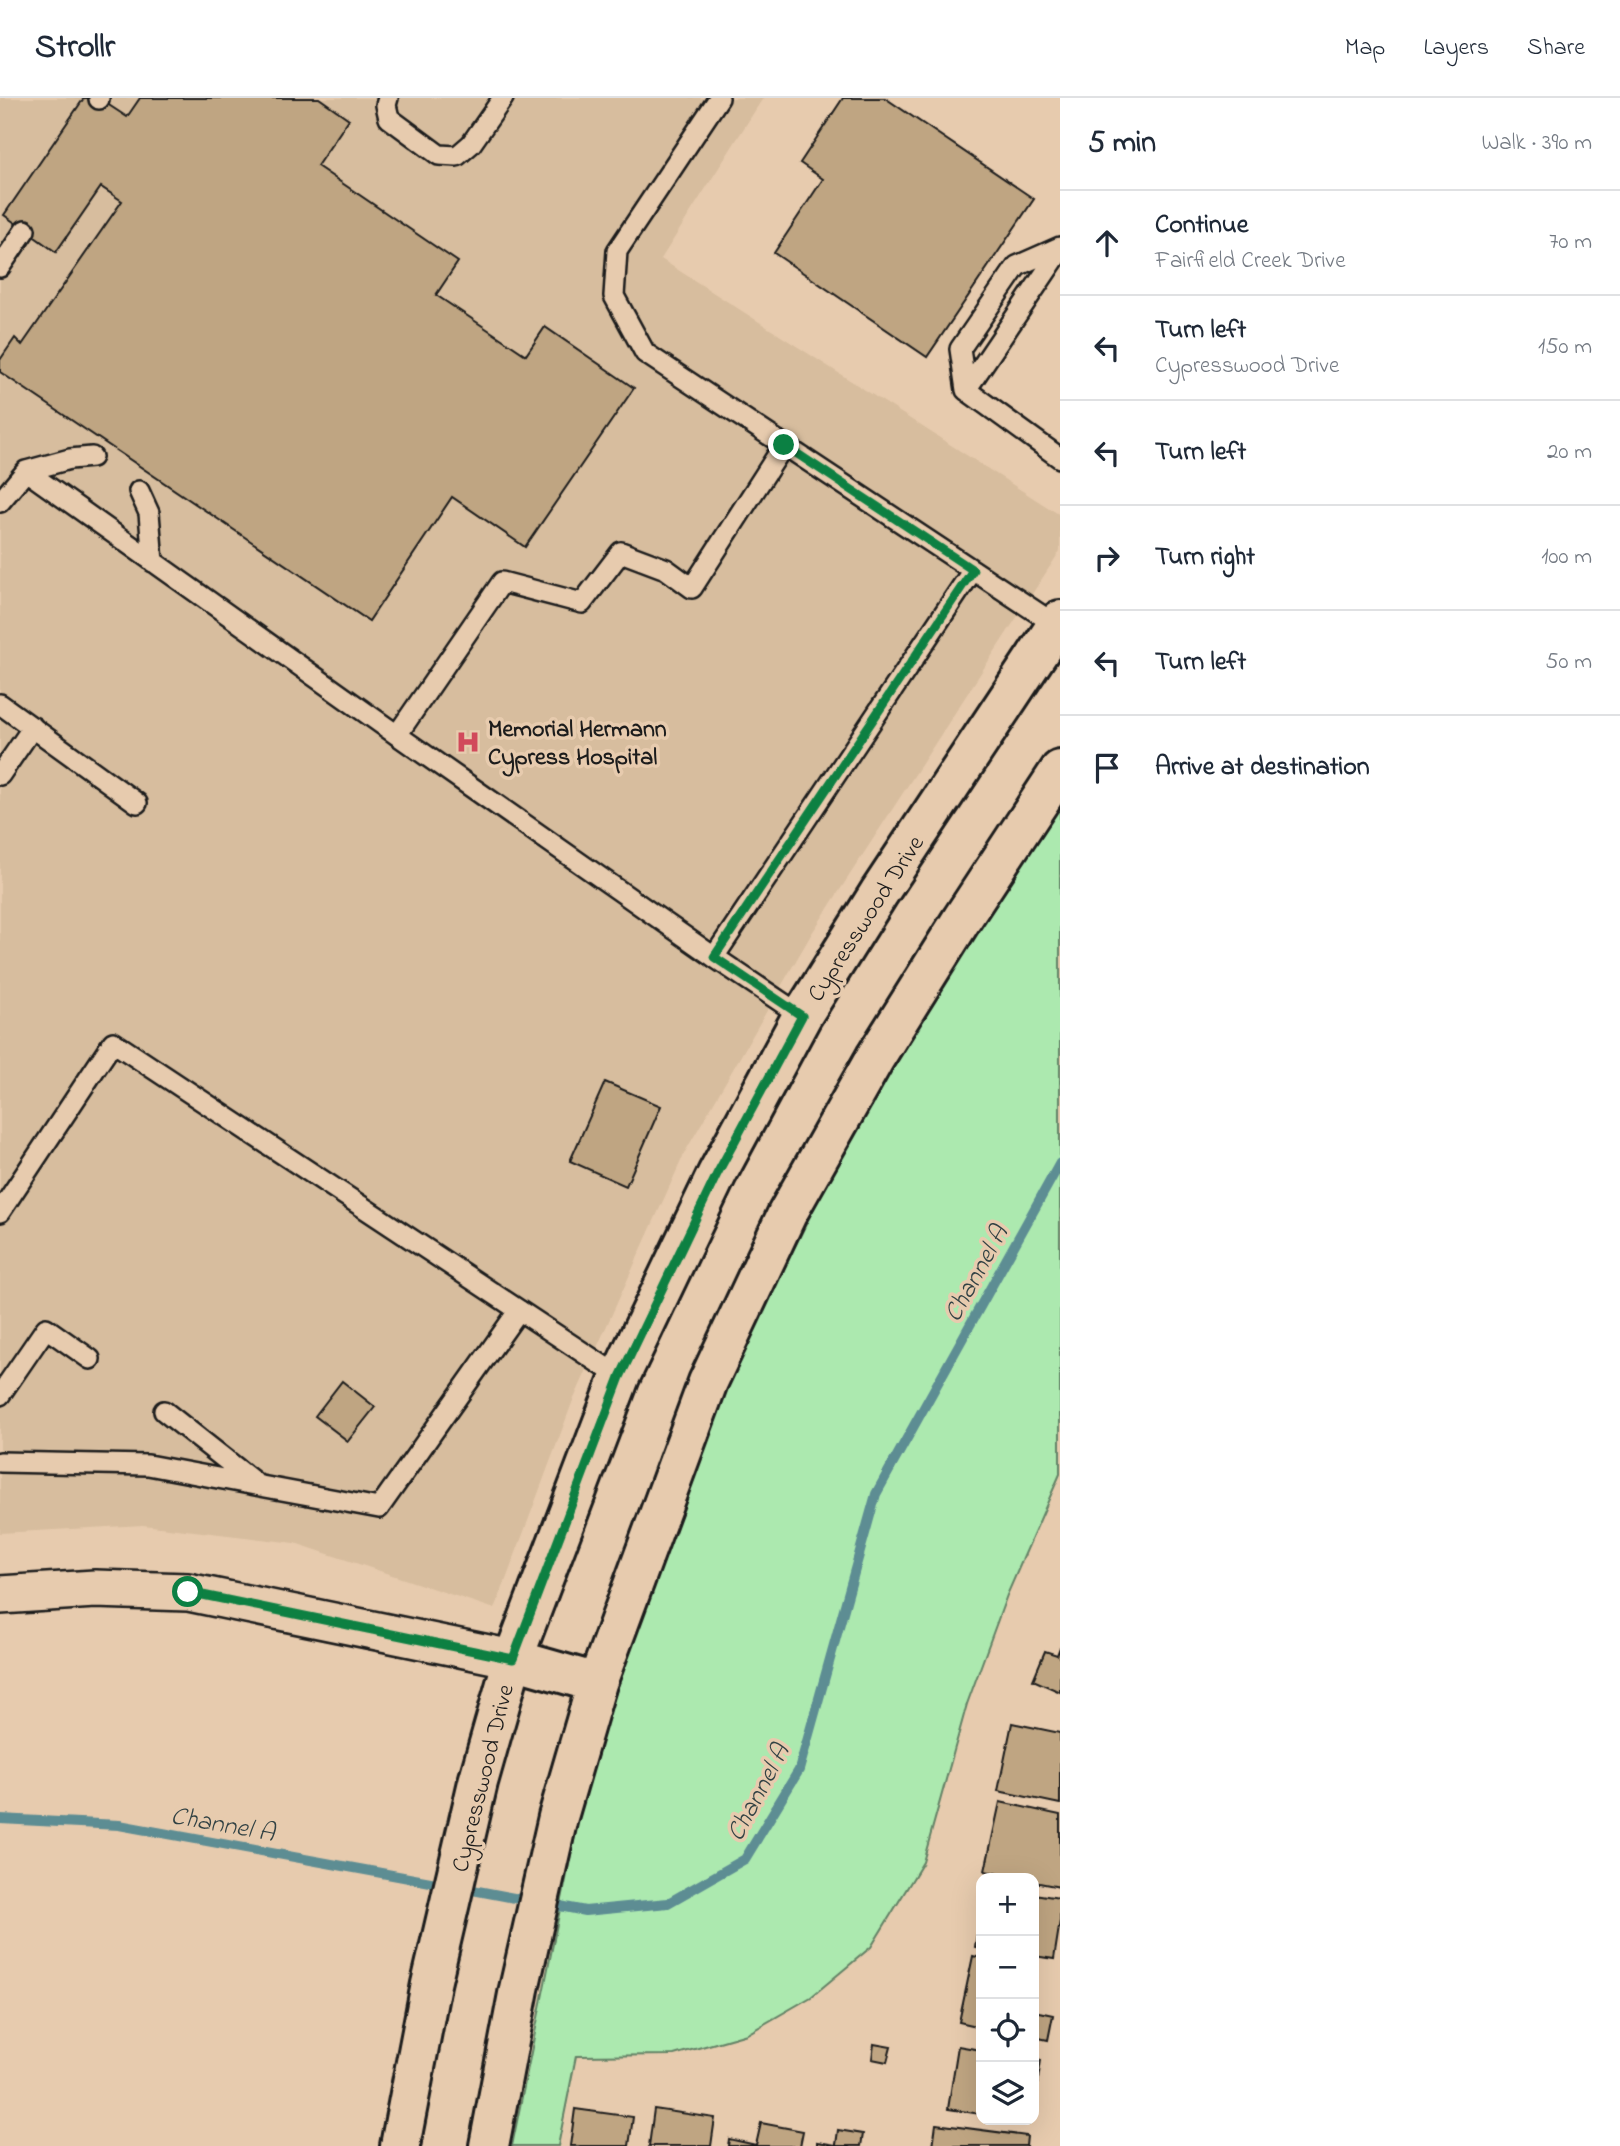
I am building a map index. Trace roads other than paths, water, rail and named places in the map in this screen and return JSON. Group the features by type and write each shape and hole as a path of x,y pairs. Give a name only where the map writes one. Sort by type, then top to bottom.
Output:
{"main road":[{"name":"Cypresswood Drive","path":"400,2146 431,1984 478,1782 513,1659 620,1377 717,1174 802,1016 879,893 1059,624"},
{"path":"489,2146 519,1989 558,1817 597,1684 708,1381 787,1214 883,1046 1060,770"},
{"path":"513,1659 597,1684"}],"street":[{"path":"0,1595 94,1589 188,1592 513,1659"}],"lane":[{"path":"388,98 386,104 389,118 439,155 457,156 471,144 503,98"},
{"path":"719,98 617,251 614,296 645,353 1059,624"},
{"path":"0,267 25,230"},
{"path":"966,390 1060,249"},
{"path":"1060,249 1017,266 960,349 966,390 1060,458"},
{"path":"397,735 502,582 582,603 621,552 666,569 692,588 784,445"},
{"path":"0,502 26,471 70,459 92,457"},
{"path":"26,471 397,735 802,1016"},
{"path":"139,491 149,513 153,562"},
{"path":"714,957 973,570"},
{"path":"0,704 137,803"},
{"path":"0,775 33,727"},
{"path":"0,1212 113,1042 620,1377"},
{"path":"0,1462 149,1465 379,1508 519,1310"},
{"path":"0,1395 46,1328 90,1359"},
{"path":"164,1411 256,1484"}],"waterway":[{"name":"Channel A","path":"545,1903 585,1911 668,1903 745,1859 799,1770 876,1494 1060,1163"},
{"name":"Channel A","path":"0,1819 119,1825 447,1885"},
{"name":"Channel A","path":"462,1888 530,1901"}],"place":[{"name":"Memorial Hermann Cypress Hospital","path":"468,742"}]}
